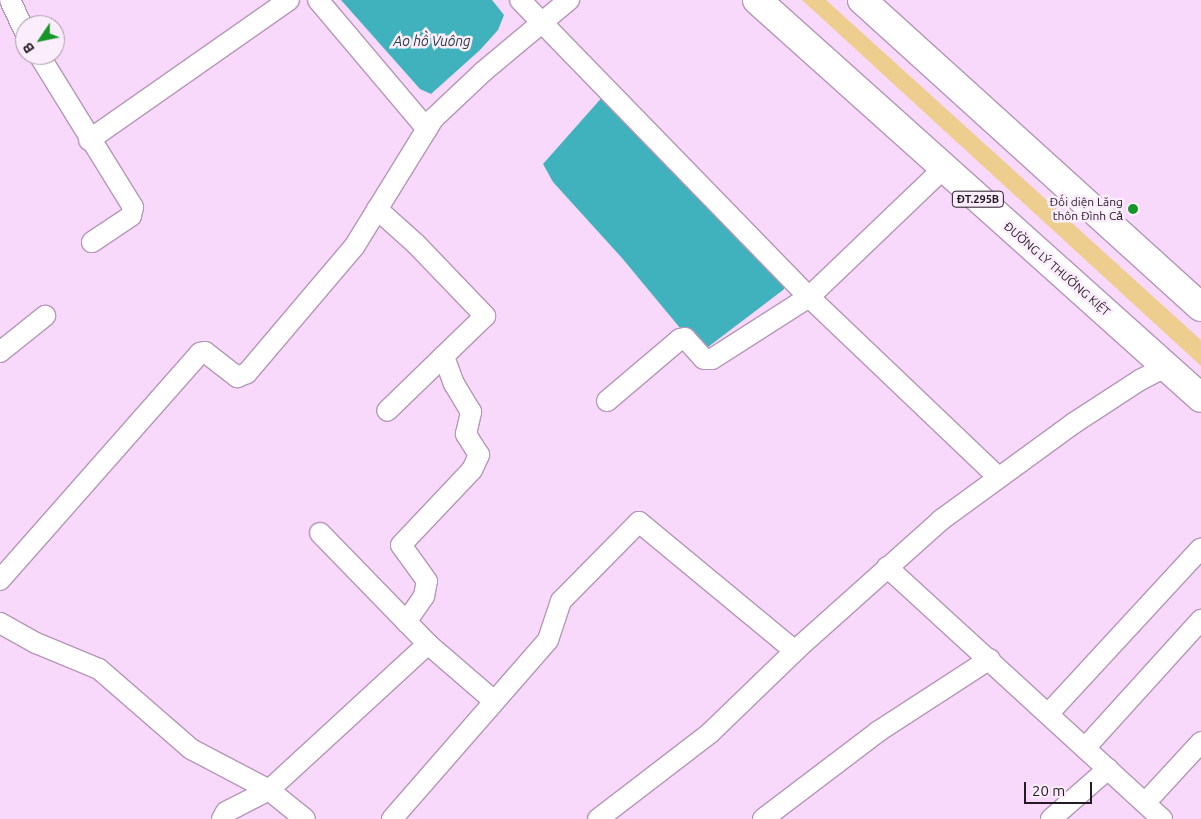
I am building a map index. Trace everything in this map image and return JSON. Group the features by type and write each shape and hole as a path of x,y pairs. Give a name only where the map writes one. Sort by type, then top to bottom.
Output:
{"main road":[{"name":"ĐƯỜNG LÝ THƯỜNG KIỆT","path":"757,0 943,169 1168,366 1201,398"},
{"path":"862,0 1201,307"}],"street":[{"path":"10,0 17,15"},
{"path":"88,140 289,0"},
{"path":"318,0 427,129"},
{"path":"520,0 809,297 997,476"},
{"path":"0,580 200,353 205,352 238,377 247,374 343,261 427,129 484,71 569,0"},
{"path":"45,65 88,140 133,207 132,216 92,242"},
{"path":"607,401 680,339 685,338 704,359 712,359 809,297 943,169"},
{"path":"377,209 416,244 485,316 387,411"},
{"path":"0,352 46,316"},
{"path":"406,622 424,596 427,581 401,545 472,470 479,455 466,434 472,412 454,384 444,356"},
{"path":"598,819 710,733 795,651 887,567 997,476 1140,380 1168,366"},
{"path":"392,819 548,640 561,601 639,522 795,651"},
{"path":"320,533 428,644 494,702"},
{"path":"1048,713 1201,548"},
{"path":"887,567 990,659 1162,819"},
{"path":"1085,748 1201,620"},
{"path":"0,623 36,643 99,669 191,749 269,790 305,819"},
{"path":"222,819 226,812 269,790 428,644"},
{"path":"763,819 879,731 990,659"},
{"path":"1145,803 1201,742"},
{"path":"1050,819 1108,769"}],"shaded area":[{"path":"802,0 826,0 1201,340 1201,366"}],"water":[{"name":"Ao hồ Vuông","path":"341,0 492,0 504,15 498,30 480,50 431,94 420,89"},
{"path":"605,94 792,277 783,290 704,350 690,340 622,258 553,182 543,164"}],"place":[{"name":"Đối diện Lăng thôn Đình Cả","path":"1133,209"}]}
